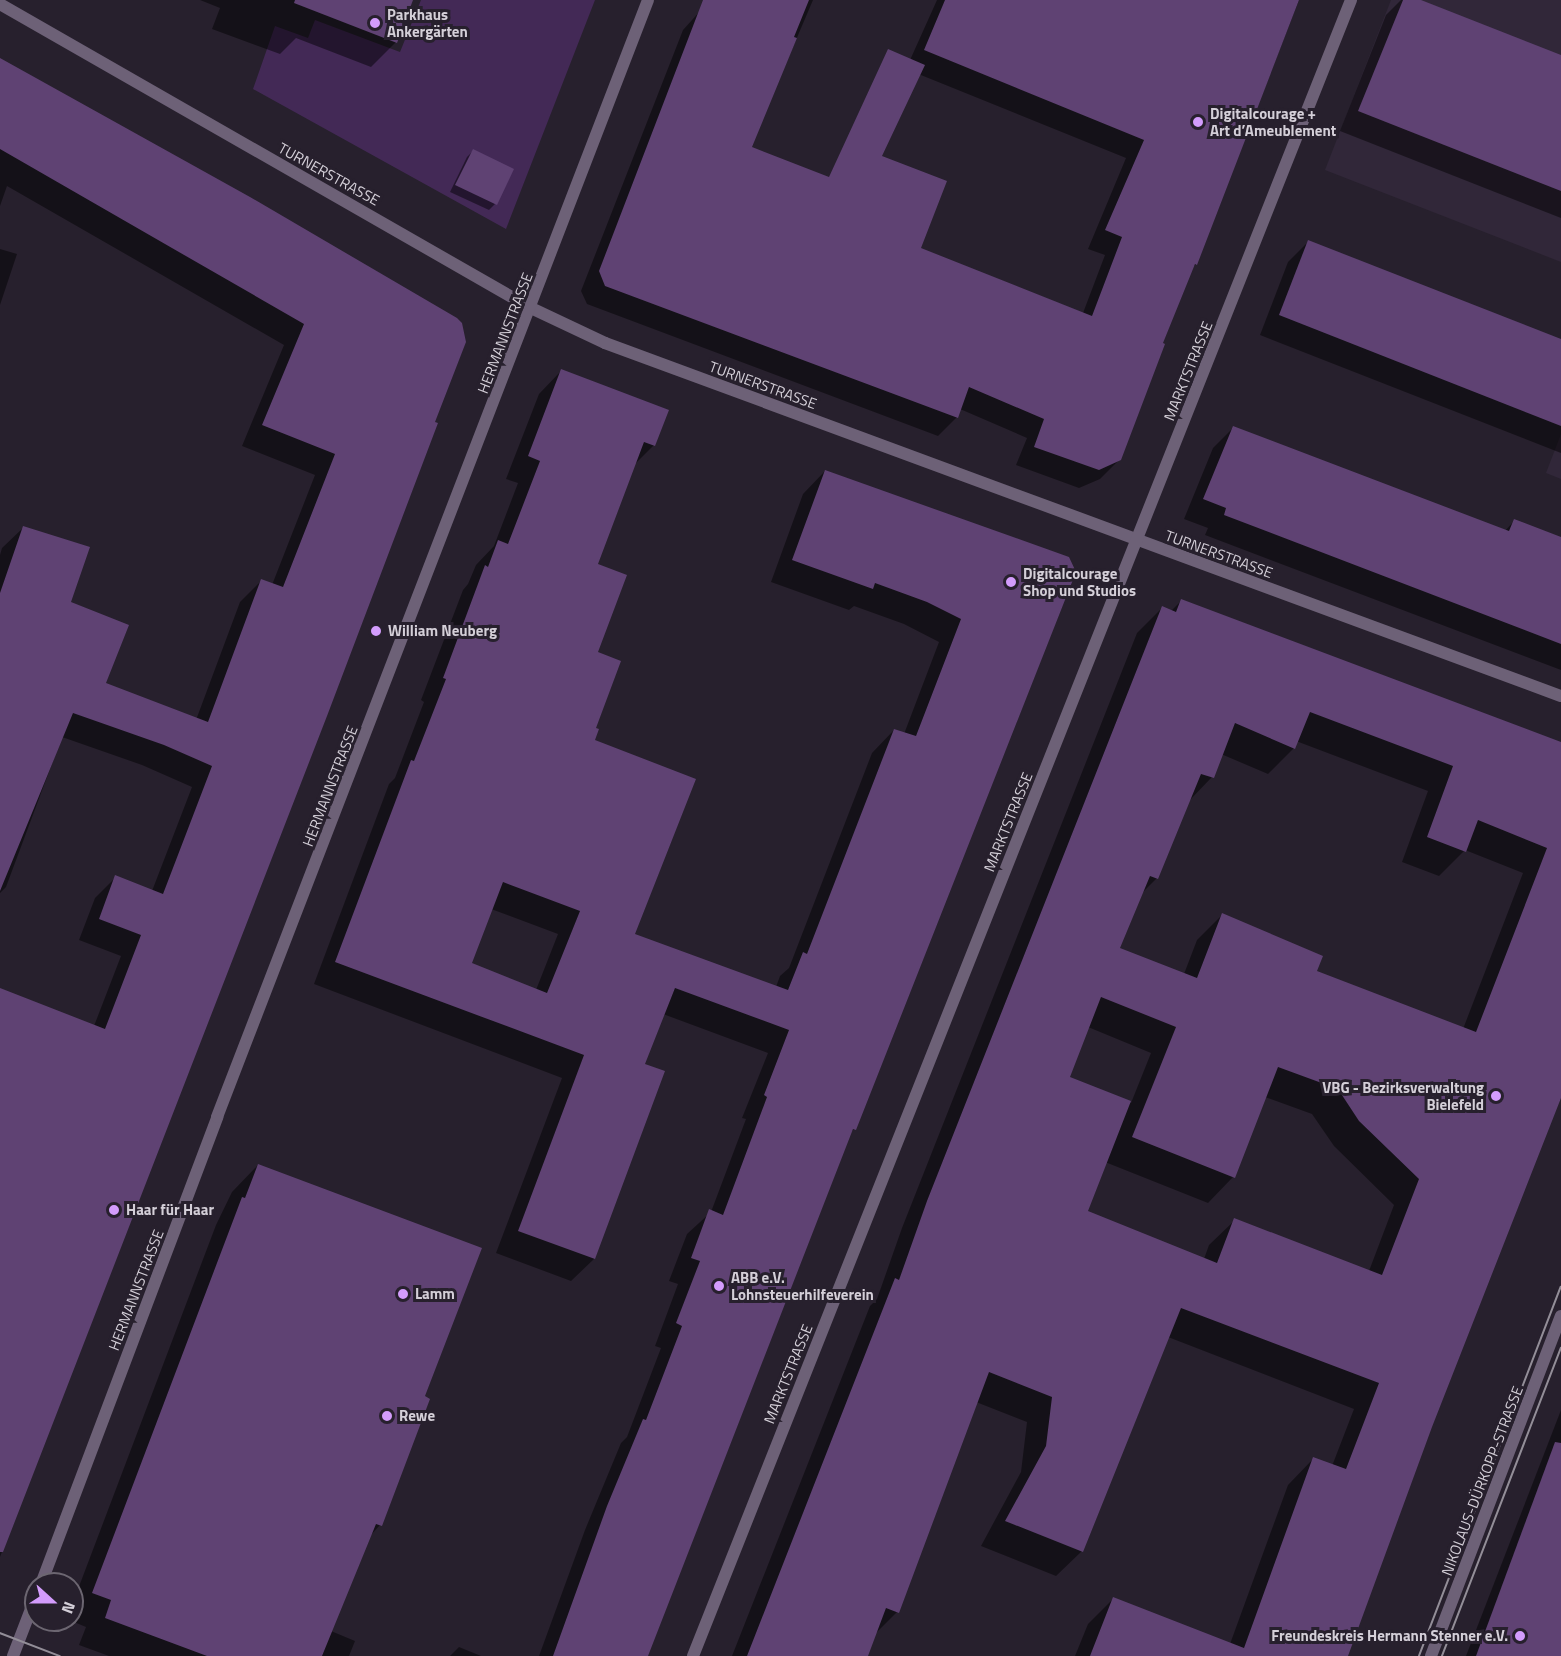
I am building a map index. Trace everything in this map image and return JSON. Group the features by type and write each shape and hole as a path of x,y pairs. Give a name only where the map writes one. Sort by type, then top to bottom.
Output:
{"street":[{"name":"HERMANNSTRASSE","path":"46,1572 259,1008 648,0"},
{"name":"MARKTSTRASSE","path":"693,1656 1351,0"},
{"name":"TURNERSTRASSE","path":"0,4 531,308 605,343 1561,696"},
{"name":"NIKOLAUS-DÜRKOPP-STRASSE","path":"1431,1656 1561,1317"},
{"path":"13,1656 24,1627"}],"shaded area":[{"path":"421,0 595,0 506,229 253,89 275,26 308,38 315,20 400,52"},
{"path":"1391,0 1561,0 1561,262 1325,170"},
{"path":"1561,434 1561,479 1546,473"}],"building":[{"name":"Parkhaus Ankergärten","path":"295,0 413,0 397,43 294,3"},
{"path":"703,0 809,0 794,37 797,38 752,147 829,177 888,49 925,65 882,156 947,181 921,248 1092,316 1122,237 1105,230 1144,140 924,50 945,0 1299,0 1197,265 1195,264 1163,343 1165,344 1121,460 1099,470 1034,447 1044,419 969,387 958,418 605,286 599,271"},
{"path":"1403,0 1421,0 1561,55 1561,191 1358,111"},
{"path":"0,58 250,197 457,318 462,323 466,342 435,422 438,423 327,716 3,1552 0,1552 0,988 105,1029 141,935 99,919 115,875 163,894 212,766 164,745 73,713 0,891 0,593 23,526 90,547 71,602 129,625 106,683 208,722 261,579 283,587 335,454 262,425 304,324 0,149"},
{"path":"473,149 514,169 497,205 455,185"},
{"path":"1308,240 1561,339 1561,426 1279,315"},
{"path":"561,369 669,410 655,446 644,442 598,564 627,575 598,652 621,661 596,728 599,729 595,740 696,779 635,934 788,990 803,952 807,954 894,729 916,736 961,619 927,602 875,583 873,589 792,560 825,470 1069,557 1076,572 856,1130 853,1129 648,1656 553,1656 607,1506 643,1419 646,1420 682,1326 676,1323 700,1261 691,1258 709,1209 723,1215 789,1030 675,988 645,1064 665,1071 595,1259 518,1231 584,1055 335,962 411,760 414,761 446,679 443,678 485,565 488,567 498,540 508,544 540,461 528,456","holes":["503,882 580,911 547,993 472,963"]},
{"path":"1233,426 1509,531 1514,519 1561,537 1561,644 1224,515 1226,508 1203,499"},
{"path":"1181,599 1561,742 1561,1098 1432,1427 1348,1656 1090,1656 1113,1597 1244,1648 1313,1457 1346,1469 1379,1383 1181,1308 1083,1552 1005,1521 1046,1446 1052,1397 989,1372 899,1613 886,1608 868,1656 747,1656 895,1278 899,1280 927,1201 1162,606 1176,612","holes":["1310,712 1453,766 1427,837 1466,852 1478,820 1547,848 1476,1032 1317,971 1323,956 1222,913 1197,978 1120,948 1150,876 1158,879 1201,774 1214,778 1235,723 1295,749","1101,997 1176,1027 1132,1137 1235,1178 1278,1067 1338,1089 1359,1121 1419,1179 1382,1275 1234,1218 1217,1263 1088,1211 1131,1101 1070,1077"]},
{"path":"258,1164 482,1248 425,1396 430,1399 382,1526 376,1524 322,1656 207,1656 105,1618 111,1600 92,1593 242,1197 245,1198"},
{"path":"1555,1442 1561,1443 1561,1656 1476,1656"}],"tram line":[{"path":"1419,1656 1561,1287"},
{"path":"1442,1656 1561,1348"},
{"path":"0,1633 60,1656"}],"place":[{"name":"Parkhaus Ankergärten","path":"375,23"},
{"name":"Digitalcourage + Art d’Ameublement","path":"1198,122"},
{"name":"Digitalcourage Shop und Studios","path":"1011,582"},
{"name":"William Neuberg","path":"376,631"},
{"name":"VBG - Bezirksverwaltung Bielefeld","path":"1496,1096"},
{"name":"Haar für Haar","path":"114,1210"},
{"name":"ABB e.V. Lohnsteuerhilfeverein","path":"719,1286"},
{"name":"Lamm","path":"403,1294"},
{"name":"Rewe","path":"387,1416"},
{"name":"Freundeskreis Hermann Stenner e.V.","path":"1520,1636"}]}
